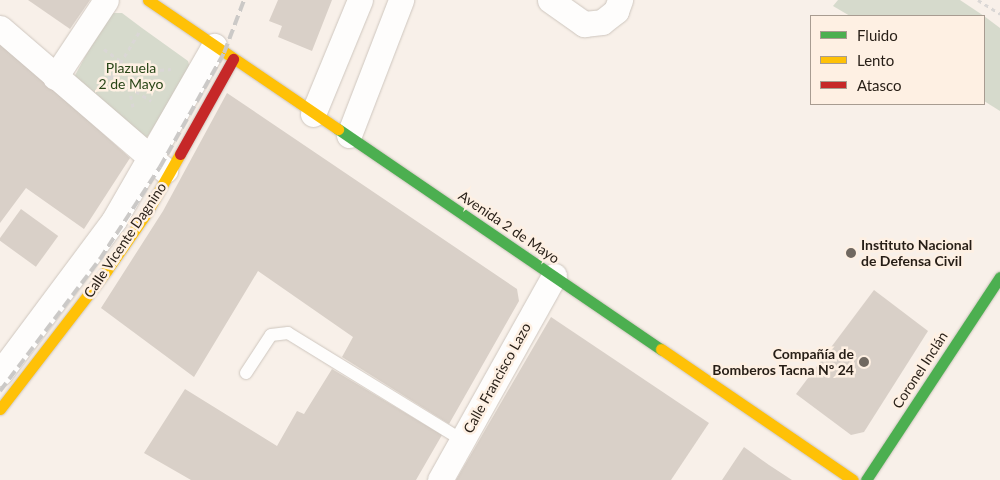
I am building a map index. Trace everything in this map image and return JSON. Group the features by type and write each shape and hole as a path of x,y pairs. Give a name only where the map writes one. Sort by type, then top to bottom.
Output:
{"street":[{"path":"58,81 106,0"},
{"path":"313,114 360,0"},
{"path":"349,135 401,0"},
{"path":"550,0 584,24 602,22 616,11 620,0"},
{"name":"Avenida 2 de Mayo","path":"151,2 216,57 349,135 853,480"},
{"path":"0,28 58,81 160,167"},
{"name":"Calle Vicente Dagnino","path":"0,409 107,270 216,57"},
{"name":"Calle Vicente Dagnino","path":"0,373 114,220 160,167"},
{"name":"Calle Francisco Lazo","path":"440,480 554,276"},
{"name":"Coronel Inclán","path":"866,480 1000,277"}],"lane":[{"path":"246,372 272,335 288,333 462,440"}],"path":[{"path":"978,0 1000,14"},
{"path":"58,81 112,77 151,2"},
{"path":"134,113 129,87 136,72 216,57"}],"green space":[{"path":"838,0 960,0 982,15 848,15 833,6"},
{"name":"Plazuela 2 de Mayo","path":"122,13 188,61 190,68 148,136 141,140 72,81 108,14"},
{"path":"985,17 1000,28 1000,111 985,102"}],"building":[{"path":"28,0 90,0 70,29"},
{"path":"278,0 332,0 312,51 278,37 282,26 269,21"},
{"path":"0,41 130,158 84,229 26,188 0,223"},
{"path":"227,93 517,289 519,301 449,424 342,357 353,337 258,271 194,377 101,308 163,211"},
{"path":"21,209 58,236 36,267 0,241 0,238"},
{"name":"Compañía de Bomberos Tacna Nº 24","path":"874,290 928,331 864,432 851,435 796,394"},
{"path":"551,317 709,423 671,480 456,480"},
{"path":"332,369 442,435 416,480 191,480 144,453 185,389 277,446 297,411 304,414"},
{"path":"744,447 769,465 792,480 722,480"}],"railway":[{"path":"0,391 100,259 160,167 224,53 244,0"}],"traffic: fast":[{"path":"338,129 661,349"},
{"path":"866,480 1000,277"}],"traffic: slow":[{"path":"148,0 338,129"},
{"path":"0,409 107,270 147,212 180,154"},
{"path":"661,349 853,480"}],"traffic: jam":[{"path":"180,154 233,59"}],"place":[{"name":"Instituto Nacional de Defensa Civil","path":"851,253"},
{"name":"Compañía de Bomberos Tacna Nº 24","path":"864,362"}]}
